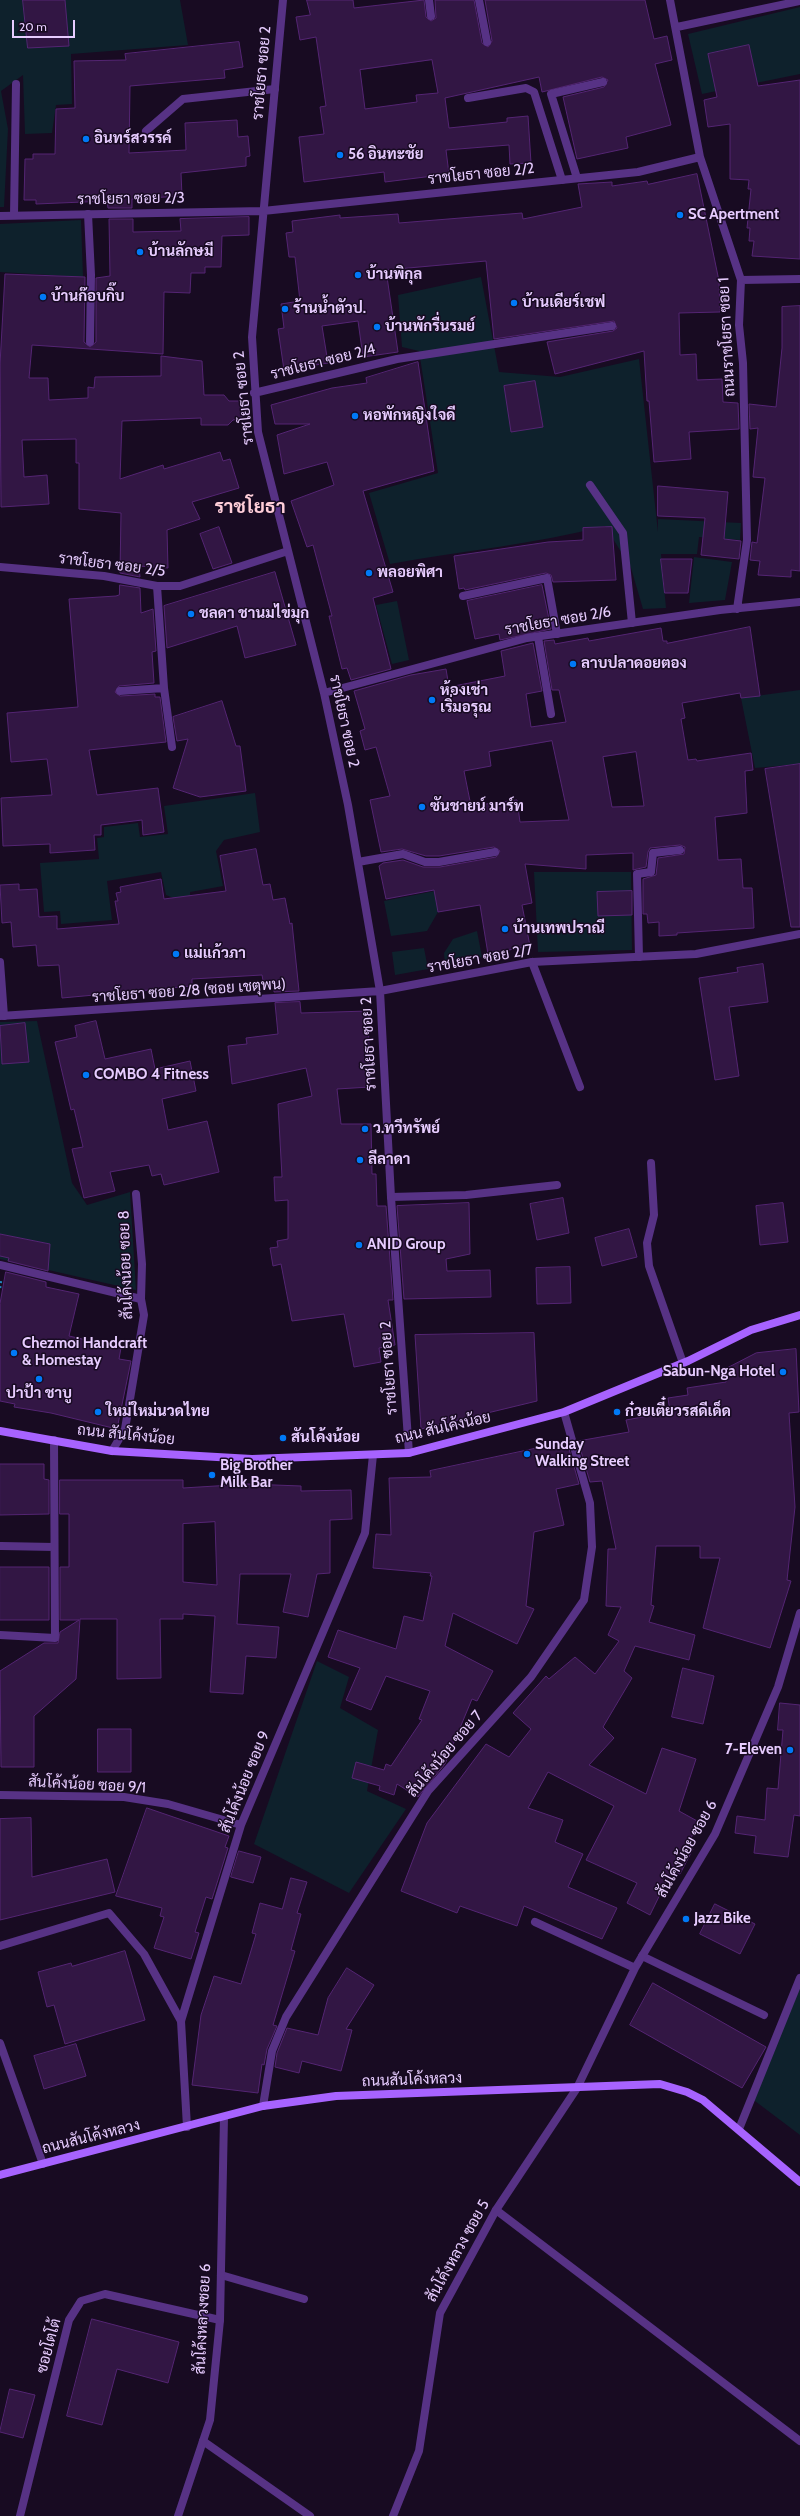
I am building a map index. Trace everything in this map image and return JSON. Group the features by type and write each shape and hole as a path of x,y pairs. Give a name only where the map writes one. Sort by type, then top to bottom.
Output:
{"street":[{"name":"ราชโยธา ซอย 2","path":"283,0 252,337 254,393 258,432 324,692 358,862 380,991 391,1197 410,1453"},
{"path":"429,0 431,16"},
{"path":"479,0 487,42"},
{"name":"ถนนราชโยธา ซอย 1","path":"670,0 700,157 741,280 739,325 743,363 747,540 737,609"},
{"path":"676,27 800,1"},
{"path":"577,178 551,94 603,82"},
{"path":"14,215 16,84"},
{"path":"468,98 526,88 534,92 562,180"},
{"path":"146,131 183,99 275,89"},
{"name":"ราชโยธา ซอย 2/2","path":"263,211 638,172 700,157"},
{"name":"ราชโยธา ซอย 2/3","path":"0,216 263,211"},
{"path":"88,214 91,275 90,342"},
{"path":"741,280 800,279"},
{"name":"ราชโยธา ซอย 2/4","path":"254,393 397,359 612,326"},
{"path":"590,485 623,533 632,623"},
{"name":"ราชโยธา ซอย 2/5","path":"0,567 104,576 156,586 180,586 288,551"},
{"path":"463,596 547,578 557,634"},
{"path":"156,586 164,688 172,747"},
{"name":"ราชโยธา ซอย 2/6","path":"324,692 538,637 720,610 800,602"},
{"path":"538,637 551,714"},
{"path":"120,691 164,688"},
{"path":"639,957 636,874 651,872 653,853 680,850"},
{"path":"358,862 403,854 425,862 439,862 496,852"},
{"name":"ราชโยธา ซอย 2/7","path":"380,991 532,962 696,954 800,934"},
{"path":"0,962 2,1016"},
{"path":"532,962 580,1087"},
{"name":"ราชโยธา ซอย 2/8 (ซอย เชตุพน)","path":"2,1016 380,991"},
{"path":"651,1163 654,1215 647,1243 649,1266 682,1363"},
{"path":"391,1197 466,1195 557,1185"},
{"name":"สันโค้งน้อย ซอย 8","path":"112,1451 125,1429 144,1315 141,1299 142,1264 136,1194"},
{"path":"0,1265 141,1299"},
{"name":"ถนน สันโค้งน้อย","path":"0,1431 112,1451 252,1459 410,1453 564,1412 682,1363 751,1330 800,1315"},
{"name":"สันโค้งน้อย ซอย 7","path":"263,2106 272,2051 286,2017 428,1791 530,1677 584,1600 592,1547 590,1503 564,1412"},
{"path":"0,1635 55,1638 54,1440"},
{"name":"สันโค้งน้อย ซอย 9","path":"187,2127 181,2021 241,1825 365,1533 373,1455"},
{"path":"1,1546 54,1547"},
{"name":"สันโค้งน้อย ซอย 6","path":"577,2088 635,1968 715,1834 778,1687 800,1613"},
{"name":"สันโค้งน้อย ซอย 9/1","path":"0,1795 124,1797 168,1804 241,1825"},
{"path":"0,1946 109,1913 144,1954 181,2021"},
{"path":"535,1922 635,1968"},
{"path":"642,1956 764,2015"},
{"path":"739,2129 800,1978"},
{"path":"0,2043 43,2164"},
{"name":"ถนนสันโค้งหลวง","path":"0,2175 263,2106 336,2096 660,2084 687,2092 703,2100 800,2182"},
{"name":"สันโค้งหลวง ซอย 5","path":"394,2516 419,2451 440,2313 496,2210 577,2088"},
{"name":"สันโค้งหลวงซอย 6","path":"178,2516 210,2420 220,2320 224,2117"},
{"path":"496,2210 800,2441"},
{"path":"221,2276 304,2298"},
{"name":"ซอยโตโต้","path":"20,2516 69,2320 81,2301 105,2294 220,2320"},
{"path":"202,2441 310,2516"}],"shaded area":[{"path":"0,0 180,0 188,45 71,54 72,104 56,105 52,133 25,134 23,75 1,91 8,129 4,207 0,207"},
{"path":"800,7 800,74 702,94 688,34"},
{"path":"81,220 83,277 0,272 0,224"},
{"path":"481,277 499,372 560,377 639,359 658,532 658,519 741,523 740,540 699,537 697,554 661,554 666,608 643,609 631,568 605,526 525,543 390,564 369,493 438,473 419,351 402,347 398,295"},
{"path":"694,557 732,562 725,600 689,603"},
{"path":"397,601 409,660 392,664 376,605"},
{"path":"800,690 800,764 755,768 741,698"},
{"path":"255,793 260,832 224,840 216,851 223,886 190,892 190,901 181,901 166,895 161,872 107,881 112,920 61,924 60,911 44,912 40,863 99,859 97,838 104,837 104,827 138,823 140,837 168,834 164,806"},
{"path":"534,872 631,872 632,950 538,952"},
{"path":"435,891 438,912 427,931 391,936 384,901"},
{"path":"477,931 482,957 445,965 444,953 453,939"},
{"path":"424,948 428,969 395,975 392,952"},
{"path":"37,1021 72,1183 87,1205 130,1192 136,1290 0,1259 0,1022"},
{"path":"317,1661 349,1677 340,1708 378,1730 367,1791 406,1809 349,1893 254,1844"},
{"path":"800,1978 800,2135 751,2098"}],"building":[{"path":"23,0 65,0 69,46 28,48"},
{"path":"307,0 353,0 354,8 424,0 426,17 431,21 436,18 435,0 474,0 482,43 488,47 492,41 485,0 645,0 654,39 667,36 672,60 655,64 671,125 626,137 628,148 577,159 563,97 604,87 608,80 602,77 542,92 539,77 445,98 449,128 507,122 507,118 528,116 531,163 510,164 509,145 446,150 449,174 385,182 384,172 304,182 299,137 324,134 320,107 326,106 316,37 300,40 296,17 310,15","holes":["432,60 438,93 416,95 417,102 365,109 360,70"]},
{"path":"239,42 243,67 224,70 225,78 130,86 129,153 186,150 185,123 237,120 238,137 248,136 250,156 246,157 246,166 181,173 182,196 132,199 132,208 108,208 107,201 36,204 36,200 24,200 25,159 33,159 33,154 55,154 56,109 75,108 74,61 126,60 125,54"},
{"path":"749,45 758,86 800,80 800,259 752,256 754,241 749,241 750,228 747,228 751,189 748,189 749,180 730,179 730,124 708,127 704,100 717,97 708,54"},
{"path":"697,174 719,281 720,312 679,313 680,355 696,354 697,380 722,379 723,402 738,403 739,429 689,432 691,459 654,462 649,401 647,401 644,351 555,374 547,342 613,331 617,328 614,321 494,339 486,261 386,270 398,352 363,357 358,321 322,326 328,363 284,370 278,329 284,328 281,304 300,301 295,257 289,257 286,233 293,232 292,221 340,215 340,218 398,214 399,223 522,213 523,219 582,207 578,184 612,182 612,186 647,181 648,184"},
{"path":"249,217 249,235 222,236 221,267 205,267 205,273 191,273 190,293 164,292 163,354 32,345 29,378 48,378 49,400 88,398 88,387 94,388 95,377 161,376 161,356 202,361 204,395 224,395 229,401 241,401 242,419 233,420 228,425 201,425 201,418 122,421 120,479 163,465 164,469 220,452 223,461 230,459 239,488 192,502 200,519 167,530 168,568 139,566 140,577 120,573 121,513 79,509 79,463 76,463 76,439 22,440 24,477 47,475 49,504 1,507 0,364 5,274 85,277 84,342 90,347 96,342 96,278 110,276 109,219 133,219 133,232 181,231 180,219"},
{"path":"800,306 800,571 791,570 791,577 758,575 760,561 750,560 752,542 757,543 765,478 753,477 758,428 750,429 749,404 776,407 782,348 782,307"},
{"path":"418,362 434,471 363,491 393,592 373,598 391,669 351,680 347,668 342,669 329,616 332,616 313,545 307,547 291,501 334,485 327,462 284,474 277,435 310,424 275,424 271,405 332,388 367,383 366,378"},
{"path":"535,381 543,427 511,432 504,386"},
{"path":"658,486 728,492 724,539 741,541 739,559 701,555 705,518 658,516"},
{"path":"219,527 232,563 213,569 200,534"},
{"path":"612,527 616,580 553,582 551,575 546,573 465,590 464,588 459,589 454,556 548,542 583,540 583,528"},
{"path":"661,559 692,559 688,593 665,593"},
{"path":"275,572 296,645 245,658 237,626 167,648 164,606"},
{"path":"120,585 140,588 141,613 153,609 156,651 152,652 154,683 119,686 115,692 120,696 155,694 155,697 160,697 166,742 89,750 97,795 158,788 164,832 143,835 142,820 101,825 101,835 94,835 95,850 50,853 50,844 3,846 1,798 52,795 47,759 11,762 7,713 78,707 69,599 116,596 119,595"},
{"path":"542,585 551,629 500,640 499,634 475,639 467,601"},
{"path":"750,627 760,696 741,698 740,693 682,703 685,718 681,719 688,760 696,759 697,761 751,753 753,770 745,771 747,813 715,817 718,860 741,859 743,888 752,888 754,928 677,933 677,935 659,936 659,922 648,923 647,914 643,914 643,879 656,875 658,858 684,854 685,847 680,845 650,848 646,867 633,870 633,853 586,855 586,869 525,864 532,903 522,905 530,946 488,954 480,905 438,912 434,890 386,899 379,866 383,863 403,860 423,867 440,867 496,857 500,851 494,847 439,856 426,856 402,849 381,852 370,800 390,796 376,747 365,750 360,731 365,729 354,691 411,675 446,669 449,687 505,676 501,651 533,643 542,691 526,694 531,727 566,722 559,690 552,690 544,641 554,640 555,644 588,638 589,641 661,628 663,641 667,641 667,643","holes":["552,741 569,820 520,822 517,800 471,806 464,771 491,766 489,752","636,752 644,806 612,807 603,757"]},
{"path":"222,701 236,746 240,746 246,791 200,797 173,788 188,739 177,741 173,717"},
{"path":"800,764 800,927 791,927 765,769"},
{"path":"256,849 263,885 270,884 273,900 285,898 290,924 292,923 299,991 274,992 274,985 264,986 262,975 192,979 192,986 62,998 59,965 38,966 36,945 13,947 11,922 2,923 0,885 19,884 19,890 37,889 39,917 57,916 57,929 119,924 115,901 118,901 116,893 121,892 120,887 161,879 164,899 226,891 220,856"},
{"path":"632,891 632,915 598,916 597,892"},
{"path":"763,964 768,1002 729,1007 739,1076 715,1080 699,978 738,972 737,968"},
{"path":"300,1002 301,1013 368,1011 370,1087 337,1089 341,1124 371,1124 372,1174 376,1174 377,1206 386,1206 393,1300 388,1300 395,1345 379,1348 381,1362 354,1367 344,1314 292,1321 281,1264 273,1266 270,1248 278,1247 277,1241 288,1239 288,1200 275,1201 274,1177 282,1177 278,1104 312,1096 306,1068 232,1084 228,1046 247,1044 246,1038 278,1034 275,1003"},
{"path":"96,1021 105,1059 151,1049 155,1069 190,1061 196,1091 162,1099 168,1130 207,1121 219,1172 164,1185 161,1174 152,1176 149,1165 110,1172 115,1191 84,1198 72,1149 83,1147 74,1109 71,1110 55,1042 77,1037 75,1026"},
{"path":"25,1023 29,1062 2,1064 0,1026"},
{"path":"563,1198 569,1233 537,1240 530,1204"},
{"path":"469,1203 470,1254 446,1259 447,1271 490,1270 491,1297 404,1299 397,1206"},
{"path":"783,1203 788,1242 760,1245 756,1206"},
{"path":"629,1229 637,1257 602,1266 595,1238"},
{"path":"0,1234 50,1244 48,1271 8,1261 9,1258 0,1256"},
{"path":"570,1267 571,1303 537,1304 536,1268"},
{"path":"6,1272 46,1282 46,1287 79,1294 69,1336 121,1348 119,1359 131,1361 117,1429 51,1413 14,1407 15,1404 0,1401 0,1304"},
{"path":"534,1333 537,1401 421,1429 415,1335"},
{"path":"796,1349 799,1412 789,1413 795,1507 787,1580 791,1581 770,1648 703,1628 720,1558 700,1558 700,1546 656,1546 651,1605 654,1606 649,1622 695,1635 689,1660 635,1646 624,1671 632,1678 603,1727 614,1738 589,1765 646,1794 662,1748 696,1759 679,1811 699,1822 687,1846 693,1849 680,1874 672,1870 650,1915 627,1903 637,1883 586,1860 614,1806 548,1772 528,1808 563,1820 555,1842 583,1854 568,1887 617,1908 602,1939 524,1906 517,1926 460,1906 457,1913 401,1891 427,1823 486,1744 509,1757 531,1729 513,1713 546,1676 549,1679 575,1657 595,1674 619,1641 608,1635 621,1607 606,1606 608,1549 616,1549 602,1481 590,1482 578,1441 629,1432 626,1420 670,1412 668,1398 688,1395 687,1388 726,1382 725,1369 756,1353"},
{"path":"567,1442 579,1484 556,1489 564,1525 534,1532 526,1606 534,1609 517,1644 453,1613 445,1646 493,1671 477,1701 472,1699 445,1764 418,1797 397,1784 394,1795 379,1790 380,1786 352,1778 356,1762 384,1770 386,1764 391,1766 422,1720 419,1719 430,1691 386,1676 371,1710 346,1700 360,1668 328,1657 338,1630 396,1649 404,1616 423,1621 432,1576 430,1576 431,1573 373,1568 376,1534 391,1535 389,1478 431,1477 430,1471"},
{"path":"0,1464 44,1464 44,1479 49,1480 49,1514 0,1515"},
{"path":"60,1480 183,1480 183,1488 248,1484 301,1486 301,1491 351,1490 352,1519 330,1520 330,1573 317,1574 308,1617 283,1612 291,1574 240,1574 237,1624 279,1627 276,1658 246,1656 243,1694 210,1692 215,1616 183,1614 183,1619 160,1619 161,1678 117,1679 117,1619 80,1619 76,1679 34,1716 34,1767 1,1767 0,1671 44,1643 58,1643 60,1632 79,1620 60,1620 60,1567 69,1567 69,1514 60,1514","holes":["215,1522 217,1585 183,1582 183,1524"]},
{"path":"0,1567 49,1567 49,1620 0,1620"},
{"path":"683,1668 714,1676 703,1724 672,1717"},
{"path":"780,1703 800,1705 800,1816 794,1815 788,1857 754,1853 756,1836 735,1833 737,1816 765,1820 767,1788 778,1789 783,1730 778,1730"},
{"path":"98,1729 131,1729 131,1772 98,1772"},
{"path":"147,1808 229,1836 225,1847 228,1848 212,1899 206,1897 195,1932 199,1933 191,1959 154,1948 164,1917 160,1916 162,1908 116,1896"},
{"path":"31,1818 32,1877 107,1859 115,1892 0,1920 0,1819"},
{"path":"239,1851 261,1857 253,1883 231,1877"},
{"path":"291,1878 307,1882 297,1913 301,1914 291,1950 295,1951 273,2025 277,2026 267,2049 264,2065 262,2064 258,2093 192,2085 201,2015 214,1976 241,1984 256,1934 252,1933 260,1903 282,1909"},
{"path":"715,1904 755,1924 740,1954 700,1934"},
{"path":"125,1951 145,2020 65,2044 54,2005 47,2007 38,1972 71,1963 72,1966"},
{"path":"347,1968 374,1985 346,2029 352,2030 341,2071 302,2061 299,2073 275,2067 277,2053 287,2028 318,2035 328,1998"},
{"path":"653,1983 766,2047 742,2088 630,2025"},
{"path":"76,2044 86,2076 44,2089 34,2056"},
{"path":"92,2319 179,2342 168,2383 117,2369 102,2425 67,2416"},
{"path":"10,2389 35,2395 23,2438 0,2432"}],"place":[{"name":"อินทร์สวรรค์","path":"86,139"},
{"name":"56 อินทะชัย","path":"340,155"},
{"name":"SC Apertment","path":"680,215"},
{"name":"บ้านลักษมี","path":"140,252"},
{"name":"บ้านพิกุล","path":"358,275"},
{"name":"บ้านก๊อบกิ๊บ","path":"43,297"},
{"name":"บ้านเดียร์เชฟ","path":"514,303"},
{"name":"ร้านน้ำตัวป.","path":"285,309"},
{"name":"บ้านพักรื่นรมย์","path":"377,327"},
{"name":"หอพักหญิงใจดี","path":"355,416"},
{"name":"พลอยพิศา","path":"369,573"},
{"name":"ชลดา ชานมไข่มุก","path":"191,614"},
{"name":"ลาบปลาดอยตอง","path":"573,664"},
{"name":"ห้องเช่า เริ่มอรุณ","path":"432,700"},
{"name":"ซันชายน์ มาร์ท","path":"422,807"},
{"name":"บ้านเทพปราณี","path":"505,929"},
{"name":"แม่แก้วภา","path":"176,954"},
{"name":"COMBO 4 Fitness","path":"86,1075"},
{"name":"ว.ทวีทรัพย์","path":"365,1129"},
{"name":"ลีลาดา","path":"360,1160"},
{"name":"ANID Group","path":"359,1245"},
{"name":"Chezmoi Handcraft & Homestay","path":"14,1353"},
{"name":"Sabun-Nga Hotel","path":"783,1372"},
{"name":"ปาป้า ชาบู","path":"39,1379"},
{"name":"ใหม่ใหม่นวดไทย","path":"98,1412"},
{"name":"ก๋วยเตี๋ยวรสดีเด็ด","path":"617,1412"},
{"name":"สันโค้งน้อย","path":"283,1438"},
{"name":"Sunday Walking Street","path":"527,1454"},
{"name":"Big Brother Milk Bar","path":"212,1475"},
{"name":"7-Eleven","path":"790,1750"},
{"name":"Jazz Bike","path":"686,1919"}],"district":[{"name":"ราชโยธา","path":"250,507"}]}
